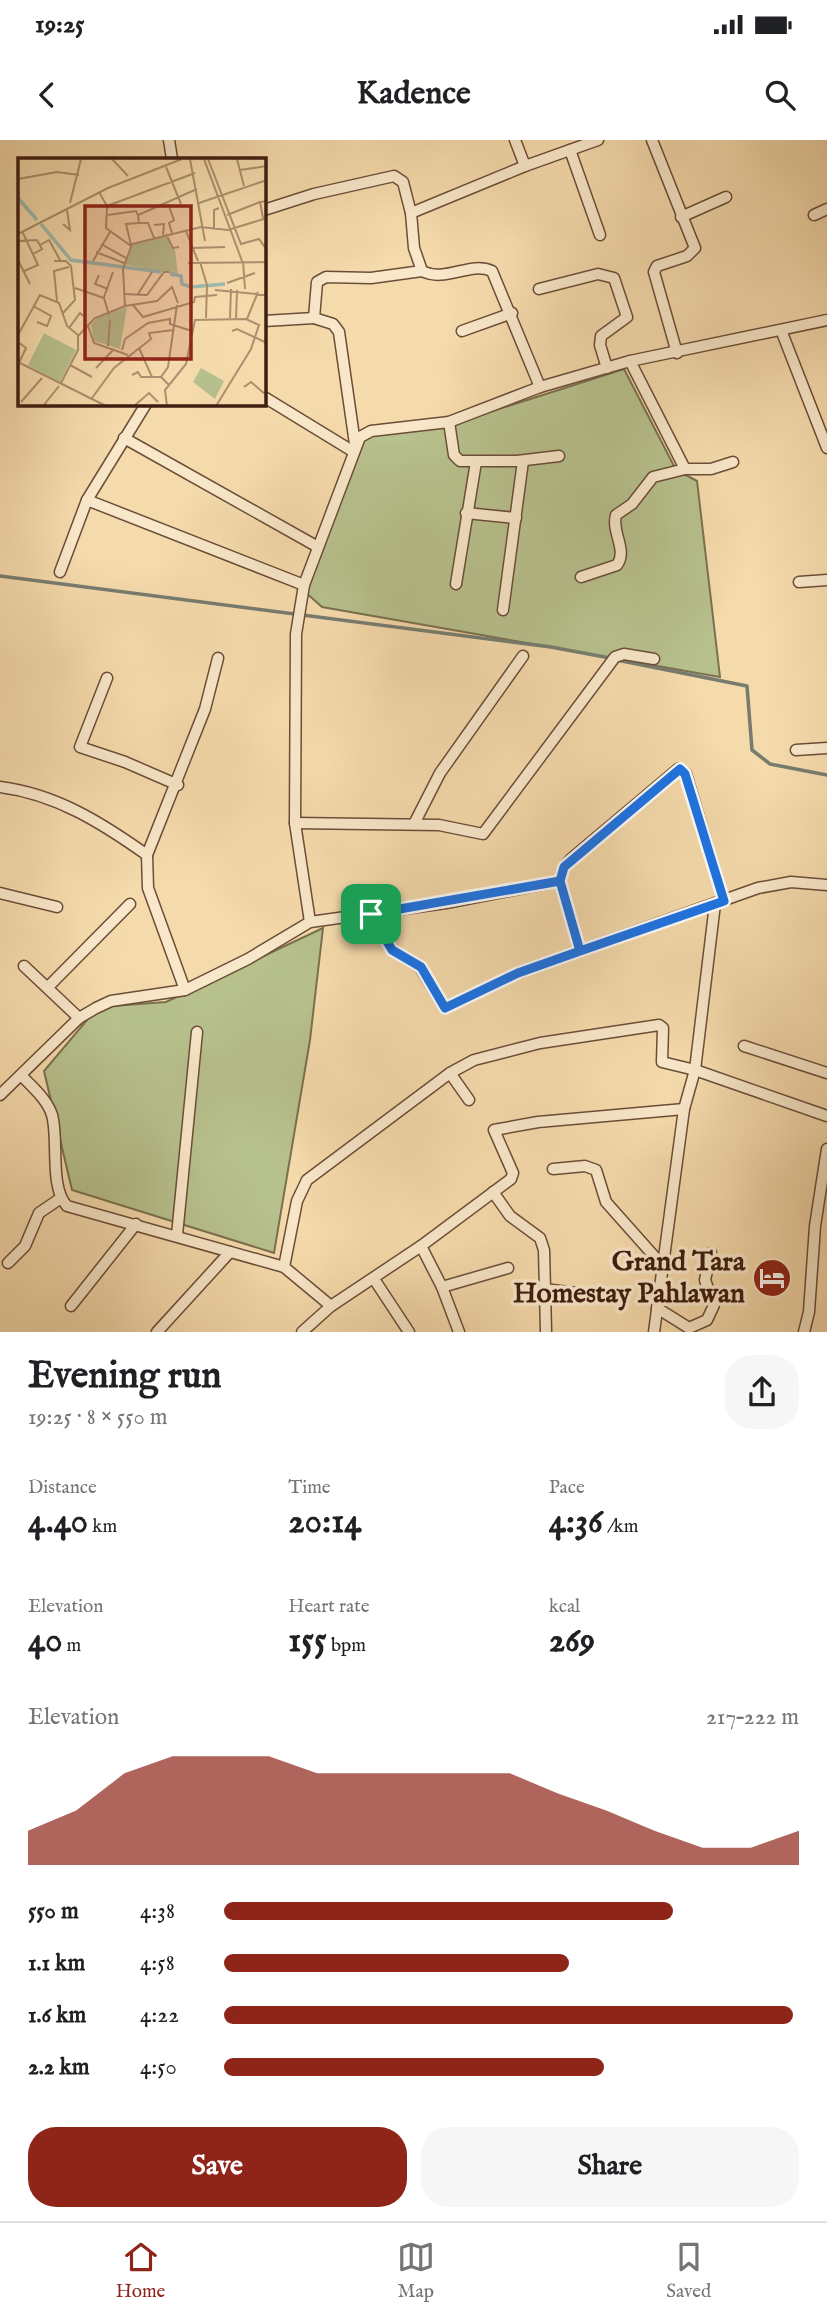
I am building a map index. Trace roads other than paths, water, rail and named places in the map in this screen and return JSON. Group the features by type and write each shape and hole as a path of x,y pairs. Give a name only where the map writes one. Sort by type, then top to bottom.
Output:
{"street":[{"path":"515,140 524,166"},
{"path":"411,213 524,166 598,140"},
{"path":"652,140 694,244 693,253 657,266 654,272 677,353"},
{"path":"570,150 600,235"},
{"path":"266,209 314,194 394,176 403,182 411,213 414,248 422,271"},
{"path":"681,217 726,197"},
{"path":"814,215 827,209"},
{"path":"314,317 314,288 321,278 396,276 422,271 440,276 485,268 492,271 512,313 540,387"},
{"path":"539,289 598,274 614,278 627,317 601,336 600,345 607,368"},
{"path":"462,331 512,313"},
{"path":"266,321 314,317 333,324 339,332 355,448"},
{"path":"310,922 295,823 298,622 304,585 355,448 371,431 449,422 540,387 607,368 827,320"},
{"path":"781,330 827,448"},
{"path":"630,362 685,469"},
{"path":"266,398 355,448"},
{"path":"60,572 87,500 145,406"},
{"path":"449,422 454,455 460,461 523,461 559,456"},
{"path":"124,438 318,547"},
{"path":"503,610 523,461"},
{"path":"456,584 476,462"},
{"path":"581,577 617,565 622,555 614,525 616,515 632,504 653,477 685,469 711,469 733,462"},
{"path":"87,500 304,585"},
{"path":"466,513 516,518"},
{"path":"799,582 827,580"},
{"path":"295,823 414,824 452,827 483,834 614,660 624,654 654,659"},
{"path":"414,824 440,774 523,656"},
{"path":"185,990 148,888 147,855 178,785 205,709 218,658"},
{"path":"107,678 80,747 125,762 178,785"},
{"path":"796,750 827,748"},
{"path":"580,951 560,881 564,867 680,769 685,774 720,902 695,1070 684,1109 654,1332"},
{"path":"0,787 48,798 80,813 147,855"},
{"path":"0,1095 79,1018 111,1001 185,990 248,959 310,922 560,881"},
{"path":"371,914 392,950 421,967 445,1008 518,973 775,883 827,885"},
{"path":"0,893 57,908"},
{"path":"48,987 130,904"},
{"path":"24,965 79,1018"},
{"path":"284,1267 296,1200 307,1180 450,1073 490,1054 658,1025 663,1028 662,1062 695,1070 827,1116"},
{"path":"177,1236 197,1032"},
{"path":"744,1046 827,1073"},
{"path":"450,1073 469,1100"},
{"path":"22,1076 42,1097 52,1115 61,1198 72,1208 284,1267 331,1306"},
{"path":"302,1332 331,1306 421,1246 511,1179 513,1174 495,1135 496,1129 684,1109"},
{"path":"804,1332 809,1312 815,1226 827,1149"},
{"path":"553,1169 585,1166 596,1170 606,1202 662,1265"},
{"path":"493,1192 510,1216 540,1238 544,1250 546,1331"},
{"path":"8,1263 25,1245 39,1213 61,1198"},
{"path":"71,1306 136,1224"},
{"path":"421,1246 442,1287 459,1332"},
{"path":"157,1332 230,1252"},
{"path":"657,1308 689,1328 707,1320 714,1305 705,1280 711,1253"},
{"path":"442,1287 508,1268"},
{"path":"374,1279 409,1332"},
{"path":"544,1289 592,1295"}],"waterway":[{"path":"0,576 551,647 610,658"},
{"path":"617,660 747,686 752,750 770,764 827,775"}],"place":[{"name":"Grand Tara Homestay Pahlawan","path":"772,1278"}]}
